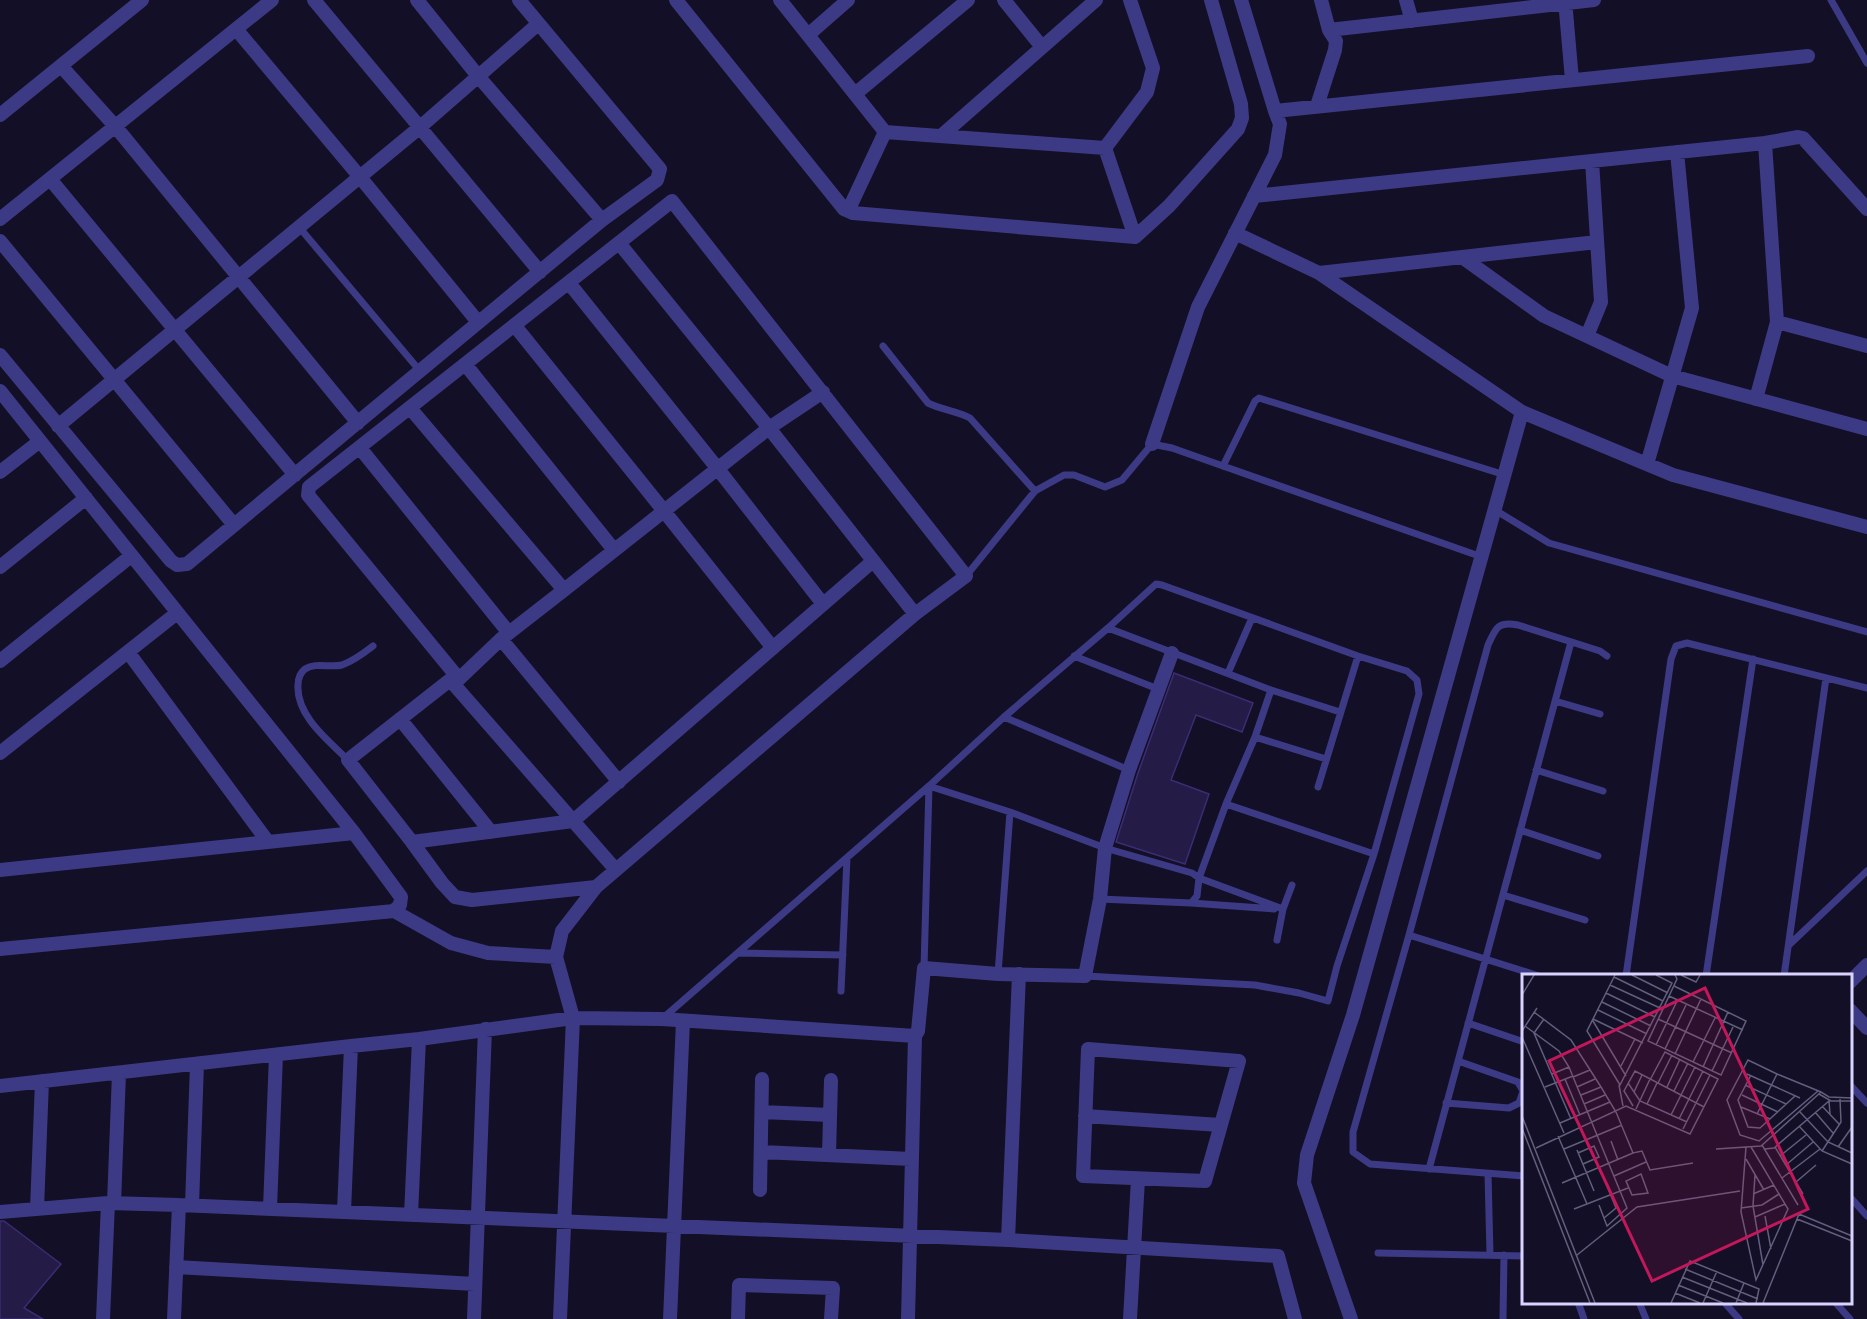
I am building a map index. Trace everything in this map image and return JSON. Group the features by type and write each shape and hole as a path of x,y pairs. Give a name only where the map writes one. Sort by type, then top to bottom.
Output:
{"street":[{"path":"0,115 142,0"},
{"path":"0,219 272,0"},
{"path":"314,0 540,272"},
{"path":"417,0 478,76 602,220"},
{"path":"519,0 660,169 657,180 602,220 358,423 350,445 309,487 308,495 454,680 616,870"},
{"path":"676,0 844,209 849,212 1135,237 1192,181 1238,129 1242,118 1241,104 1211,0"},
{"path":"780,0 885,132 1105,148"},
{"path":"808,35 848,0"},
{"path":"855,94 968,0"},
{"path":"1004,0 1042,47"},
{"path":"941,136 1096,0"},
{"path":"1105,148 1147,92 1153,69 1130,0"},
{"path":"1152,444 1197,307 1275,155 1281,124 1241,0"},
{"path":"1317,106 1336,41 1329,30 1321,0"},
{"path":"1406,0 1412,21"},
{"path":"1329,30 1412,21 1489,6 1594,0"},
{"path":"1565,2 1572,80"},
{"path":"0,472 45,444 61,431 113,380 419,128 538,24"},
{"path":"236,29 478,322"},
{"path":"1275,111 1808,56"},
{"path":"61,66 115,126 358,423"},
{"path":"849,212 885,132"},
{"path":"1254,196 1677,152 1798,137 1803,138 1867,209"},
{"path":"1756,399 1777,322 1765,142"},
{"path":"1105,148 1135,237"},
{"path":"1647,464 1692,308 1677,152"},
{"path":"1587,336 1601,302 1592,161"},
{"path":"50,179 295,475"},
{"path":"0,355 171,561 177,565 187,564 295,475 410,408 672,201 966,576 915,614 596,887 562,931 556,957 573,1018 560,1319"},
{"path":"1235,233 1319,273 1522,412 1673,475 1867,527"},
{"path":"0,242 234,525"},
{"path":"1319,273 1597,242"},
{"path":"619,243 769,428 915,614"},
{"path":"1462,257 1544,316 1672,376 1867,429"},
{"path":"569,283 823,604"},
{"path":"1777,322 1867,346"},
{"path":"514,326 772,648"},
{"path":"465,364 614,550"},
{"path":"0,392 45,444 354,833 401,897 400,905 394,911"},
{"path":"596,887 472,900 455,897 348,760 399,719 454,680 505,636 769,428 823,392"},
{"path":"410,408 564,590"},
{"path":"1351,1319 1304,1183 1307,1155 1353,1015 1522,412"},
{"path":"350,445 505,636 619,782"},
{"path":"0,567 86,498"},
{"path":"0,661 132,556"},
{"path":"412,842 573,822 873,561"},
{"path":"0,753 177,613"},
{"path":"128,652 268,842"},
{"path":"908,1319 915,1036 918,1031 924,968 998,974 1085,976 1100,899 1106,848 1129,770 1172,653"},
{"path":"399,719 491,832"},
{"path":"0,870 354,833"},
{"path":"0,949 394,911 451,943 488,953 556,957"},
{"path":"1852,981 1867,965"},
{"path":"1008,1240 1019,974"},
{"path":"1852,1011 1867,1028"},
{"path":"0,1086 418,1039 573,1018 662,1019 915,1036"},
{"path":"670,1319 683,1021"},
{"path":"474,1319 485,1029"},
{"path":"411,1215 418,1039"},
{"path":"344,1211 351,1046"},
{"path":"1088,1049 1239,1061 1205,1181 1083,1176 1085,1116 1088,1049"},
{"path":"270,1208 276,1055"},
{"path":"174,1319 176,1267 185,1205 197,1064"},
{"path":"103,1319 118,1073"},
{"path":"760,1190 762,1079"},
{"path":"829,1155 831,1080"},
{"path":"37,1209 42,1081"},
{"path":"762,1112 830,1115"},
{"path":"1085,1116 1220,1125"},
{"path":"761,1152 911,1159"},
{"path":"1130,1319 1138,1179"},
{"path":"0,1212 111,1203 185,1205 1008,1240 1278,1256 1295,1319"},
{"path":"176,1267 475,1284"},
{"path":"738,1319 739,1285 832,1288 831,1319"}],"lane":[{"path":"1831,0 1867,63"},
{"path":"299,227 420,372"},
{"path":"883,346 928,403 970,418 1035,491"},
{"path":"1223,465 1255,401 1259,398 1505,475"},
{"path":"966,576 1035,491 1065,475 1074,475 1105,487 1122,480 1152,444 1172,448 1223,465 1482,557"},
{"path":"1495,510 1549,543 1867,632"},
{"path":"662,1019 1156,584 1358,656 1407,671 1417,680 1419,694 1374,854 1337,966 1328,1001 1299,993 1255,986 1085,976"},
{"path":"1228,673 1252,618"},
{"path":"1522,1176 1370,1164 1353,1152 1353,1132 1488,645 1496,627 1505,622 1600,651 1607,656"},
{"path":"1108,628 1271,690 1340,712"},
{"path":"1429,1169 1571,642"},
{"path":"1626,974 1671,659 1676,646 1687,643 1867,688"},
{"path":"348,760 305,712 298,681 300,675 308,668 340,665 356,658 373,646"},
{"path":"1074,656 1158,689"},
{"path":"1318,787 1358,656"},
{"path":"1706,974 1753,659"},
{"path":"1784,974 1826,678"},
{"path":"1191,903 1197,896 1199,878 1226,804 1255,737 1271,690"},
{"path":"1555,701 1600,714"},
{"path":"1004,717 1129,770"},
{"path":"1255,737 1326,759"},
{"path":"1536,770 1603,791"},
{"path":"929,786 1010,812 1106,848 1192,873 1199,878 1283,909"},
{"path":"924,968 929,786"},
{"path":"1226,804 1374,854"},
{"path":"998,974 1010,812"},
{"path":"1520,830 1598,856"},
{"path":"841,991 847,858"},
{"path":"1788,945 1867,872"},
{"path":"1277,940 1283,909 1292,885"},
{"path":"1503,895 1585,920"},
{"path":"1100,899 1283,909"},
{"path":"1409,934 1536,974"},
{"path":"738,953 843,955"},
{"path":"1468,1023 1522,1041"},
{"path":"1458,1061 1518,1082 1522,1089"},
{"path":"1852,1086 1867,1102"},
{"path":"1446,1103 1509,1107 1519,1103 1522,1094"},
{"path":"1488,1174 1490,1254"},
{"path":"1852,1198 1867,1216"},
{"path":"1378,1253 1522,1256"},
{"path":"1503,1319 1504,1254"},
{"path":"1579,1304 1584,1319"},
{"path":"1640,1304 1646,1319"},
{"path":"1726,1304 1739,1319"},
{"path":"1837,1304 1850,1319"}],"building":[{"path":"1174,673 1253,703 1242,732 1196,715 1171,780 1209,794 1185,864 1116,842"},
{"path":"0,1221 4,1221 61,1264 24,1308 43,1319 0,1319"}]}
